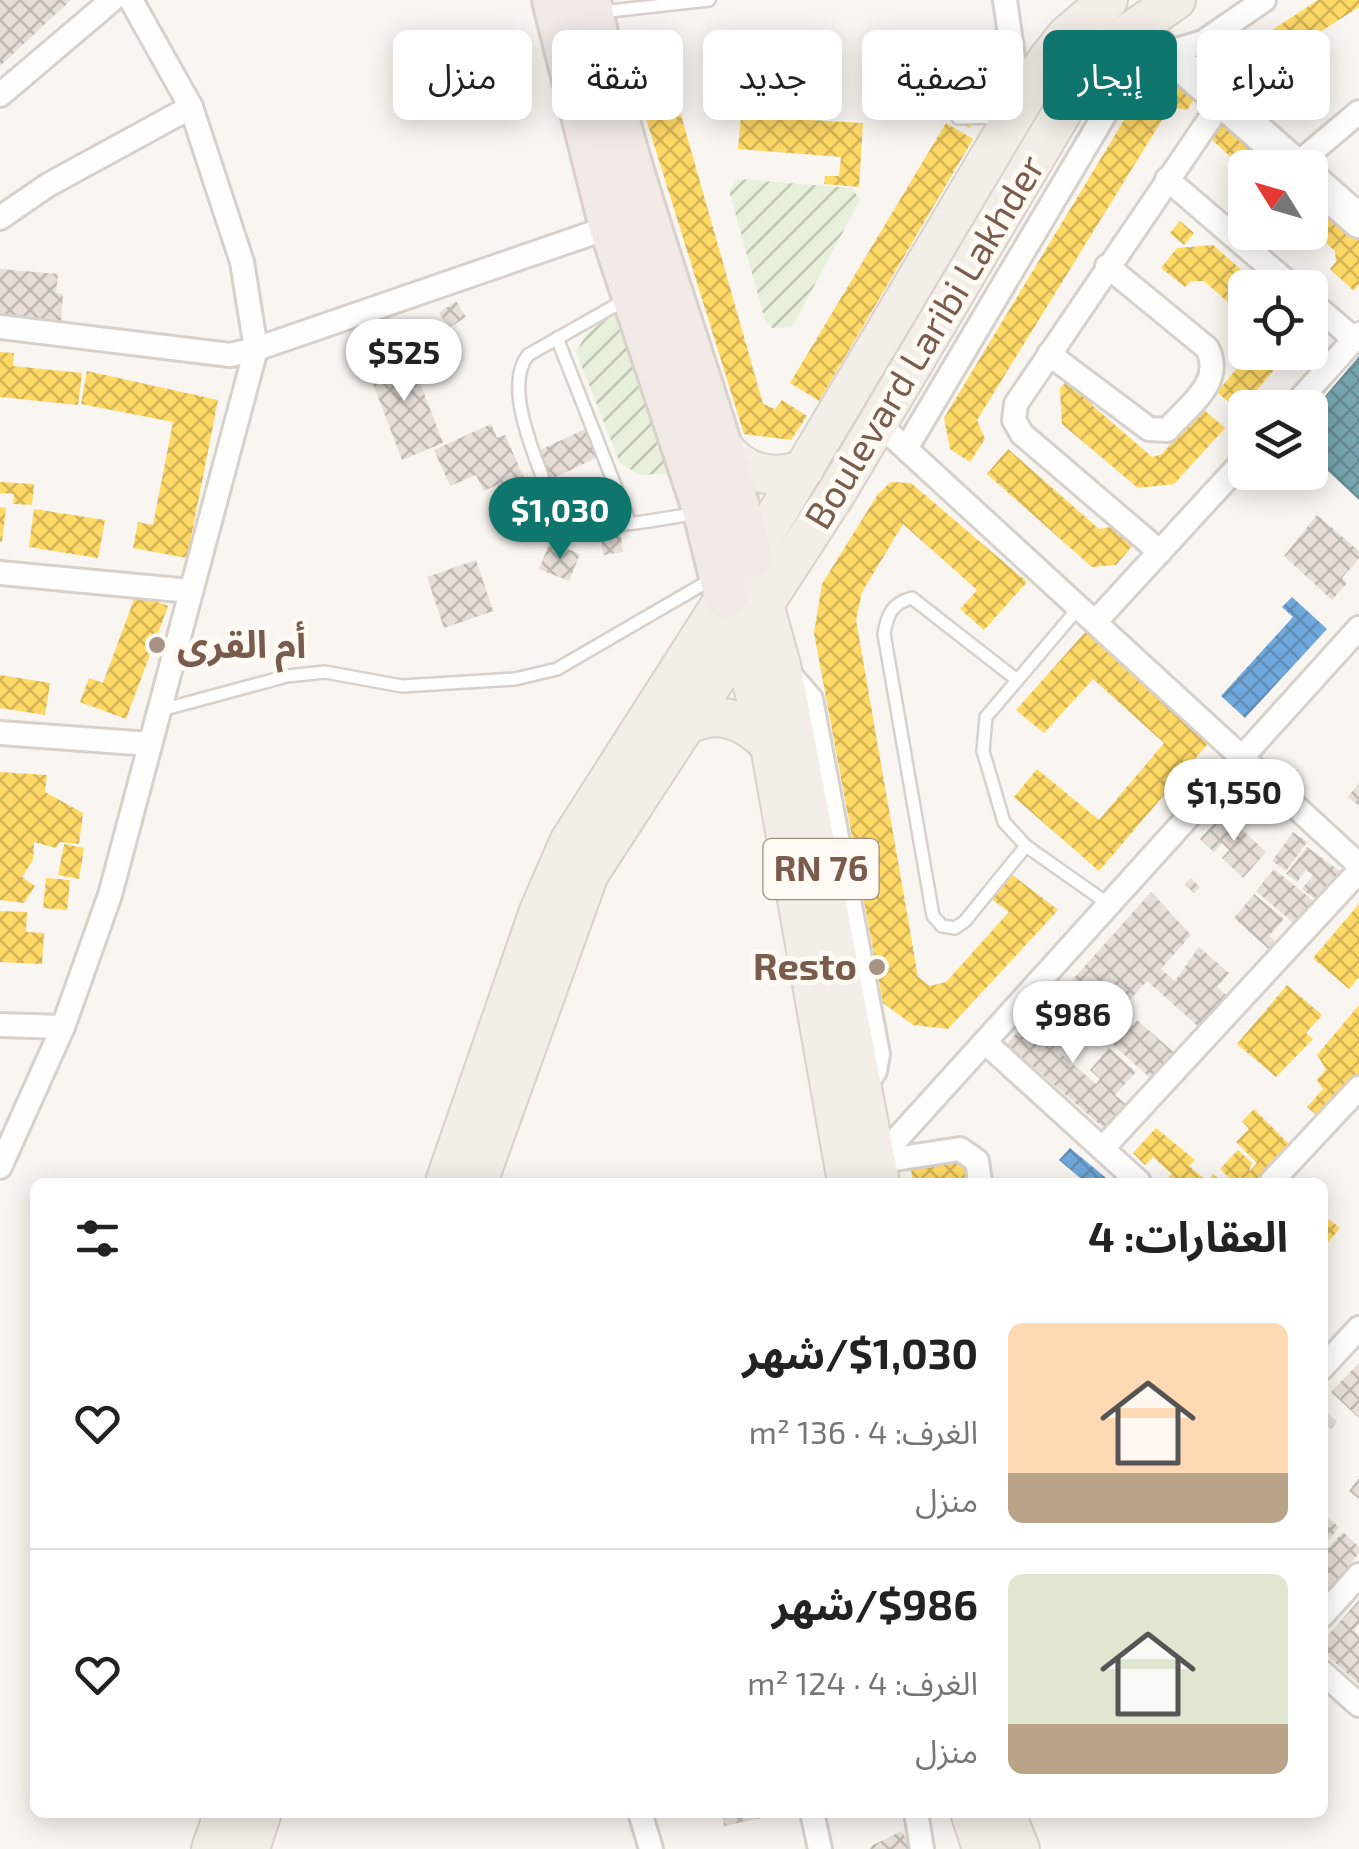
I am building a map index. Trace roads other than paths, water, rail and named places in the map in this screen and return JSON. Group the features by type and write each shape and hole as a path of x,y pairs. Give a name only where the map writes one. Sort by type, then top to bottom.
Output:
{"highway":[{"name":"RN 76","path":"578,4 632,107 629,221"},
{"name":"RN 76","path":"578,4 629,221 651,288 705,512 741,584"},
{"name":"RN 76","path":"651,288 724,448 741,584"}],"main road":[{"name":"Boulevard Laribi Lakhder","path":"1023,103 1066,36 1122,13 1176,0"},
{"name":"Boulevard Laribi Lakhder","path":"741,584 893,436 1077,87 1111,45 1122,13"},
{"name":"Boulevard Laribi Lakhder","path":"741,584 804,469 1012,120"},
{"path":"724,448 756,472 786,474 804,469"},
{"path":"446,1178 539,912 569,842 741,584"},
{"name":"RN 76","path":"741,584 740,643 770,746 861,1174"},
{"name":"RN 76","path":"741,584 781,666 863,1089 861,1174"},
{"path":"479,1178 589,874 740,643"},
{"path":"681,730 703,718 726,717 750,728 770,746"},
{"path":"211,1849 222,1818"},
{"path":"250,1849 260,1818"},
{"path":"972,1818 982,1849"},
{"path":"1007,1818 1020,1849"}],"street":[{"path":"0,95 112,0"},
{"path":"0,1167 63,1027 110,895 256,349 242,262 192,107 131,0"},
{"path":"1005,0 1008,30"},
{"path":"1177,49 1203,42 1264,0"},
{"path":"1177,63 1197,80"},
{"path":"0,218 48,184 192,107"},
{"path":"1322,150 1359,112"},
{"path":"1099,120 893,436 1089,613 1359,868 1103,1148"},
{"path":"1160,552 1022,434 1014,420 1016,404 1209,120"},
{"path":"1244,120 1279,150"},
{"path":"1168,179 1273,270"},
{"path":"1328,193 1359,221"},
{"path":"0,327 230,354 256,349 629,221"},
{"path":"1049,354 1149,429 1158,431 1167,430 1212,379 1214,362 1207,348 1107,266"},
{"path":"1308,390 1357,337 1328,315"},
{"path":"1089,613 1160,552 1228,478"},
{"path":"0,574 190,591"},
{"path":"861,1174 986,1044 1108,903 1359,628"},
{"path":"0,733 150,744"},
{"path":"0,1025 63,1027"},
{"path":"986,1044 1135,1178"},
{"path":"1276,1178 1359,1088"},
{"path":"861,1174 960,1149 977,1161 979,1178"},
{"path":"1328,1362 1359,1328"},
{"path":"1328,1609 1359,1575"},
{"path":"1328,1677 1359,1705"},
{"path":"642,1818 651,1849"},
{"path":"813,1818 820,1849"},
{"path":"919,1818 922,1849"}],"lane":[{"path":"578,4 709,0"},
{"path":"651,288 528,354 520,365 515,390 552,506 560,516 584,526 705,512"},
{"path":"558,338 629,521"},
{"path":"158,712 287,676 325,672 402,686 515,678 557,669 741,584"},
{"path":"1017,680 912,598 899,601 887,616 884,634 933,916 942,926 955,928 965,921 1026,846"},
{"path":"1089,613 1017,680 986,717 982,751 1004,822 1026,846 1108,903"}],"place":[{"name":"أم القرى","path":"157,645"},
{"name":"Resto","path":"877,967"}]}
